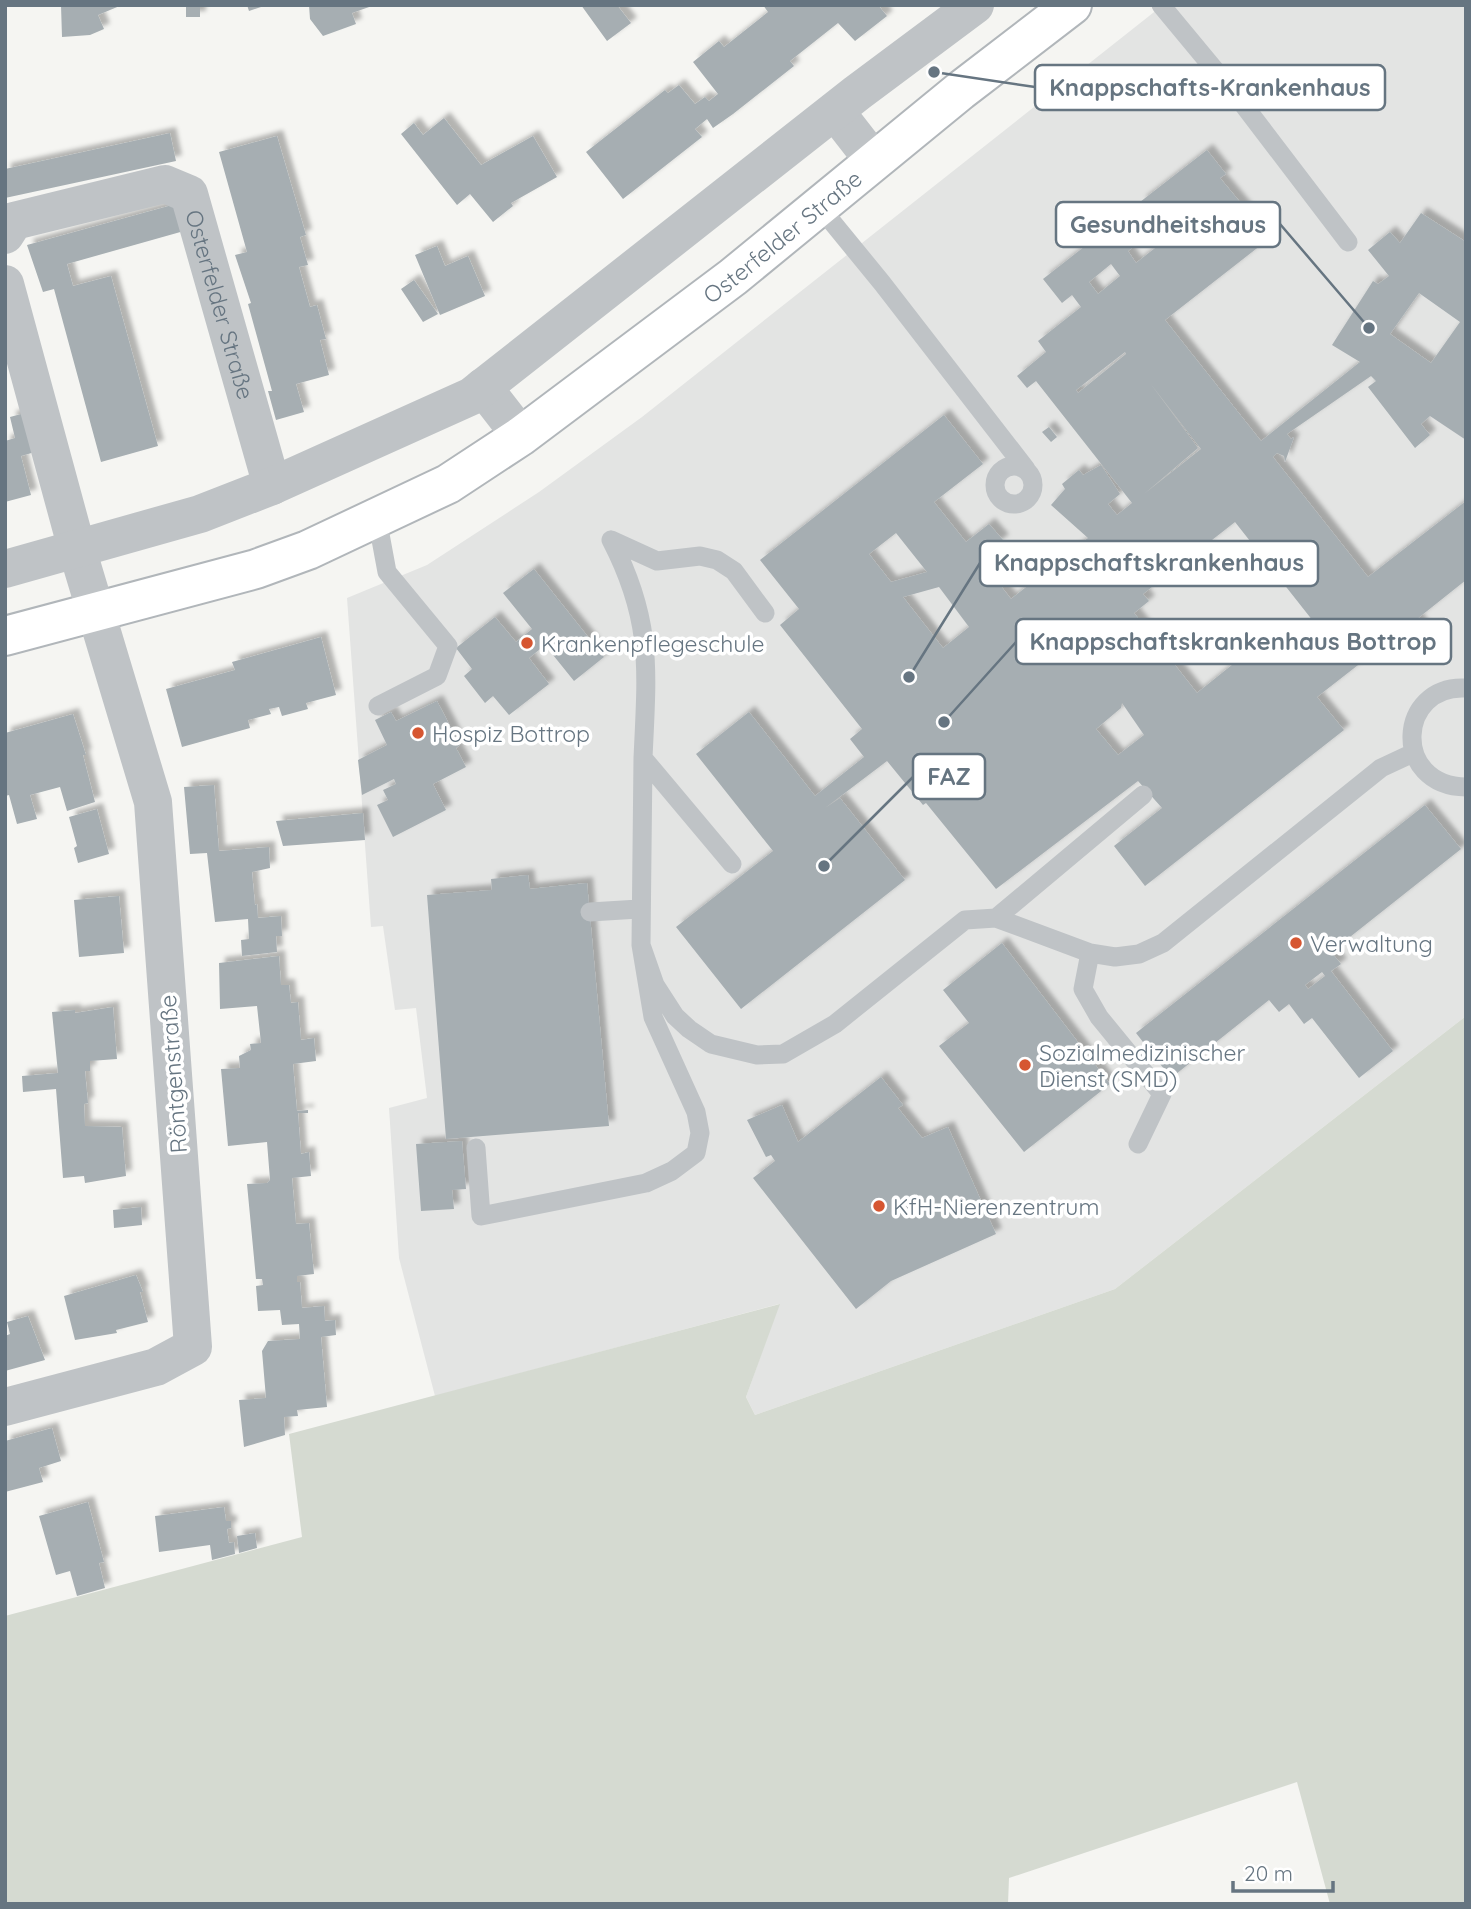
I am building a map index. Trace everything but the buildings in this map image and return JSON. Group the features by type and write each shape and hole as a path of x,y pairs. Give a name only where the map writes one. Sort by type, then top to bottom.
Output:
{"main road":[{"name":"Osterfelder Straße","path":"5,636 256,569 308,550 448,484 521,436 733,277 874,161 1072,5"}],"street":[{"path":"5,569 200,514 272,486 472,396 835,111 975,5"},
{"name":"Osterfelder Straße","path":"835,111 874,161"},
{"name":"Osterfelder Straße","path":"5,235 14,221 165,184 189,194 272,486"},
{"path":"5,284 12,344 97,612"},
{"path":"483,387 521,436"},
{"name":"Röntgenstraße","path":"5,1407 156,1367 193,1347 153,802 97,612"}],"lane":[{"path":"1161,5 1239,99 1348,242"},
{"path":"819,206 1007,445 1016,468"},
{"path":"376,518 387,572 448,646 437,676 378,706"},
{"path":"476,1149 481,1216 646,1183 671,1171 696,1153 700,1133 696,1112 653,1017 641,945 639,909 647,649 637,598 611,540 657,561 700,556 717,560 734,571 765,613"},
{"path":"1463,792 1429,776 1413,753 1413,724 1420,709 1439,692 1466,688"},
{"path":"641,945 655,985 689,1029 711,1044 733,1051 783,1054 835,1024 965,920 996,918 1090,953 1127,956 1163,943 1381,768 1413,753"},
{"path":"643,758 732,864"},
{"path":"996,918 1143,795"},
{"path":"590,912 639,909"},
{"path":"1090,953 1083,989 1100,1017 1162,1094 1138,1144"}],"shaded area":[{"path":"1163,5 1466,5 1466,1016 1115,1289 755,1415 746,1397 779,1304 435,1396 399,1258 389,1108 427,1098 416,1008 395,1010 383,926 371,927 347,598 427,565 539,492 642,417"},
{"path":"1466,1016 1466,1904 1330,1904 1297,1782 1009,1878 1008,1904 5,1904 5,1616 302,1537 289,1434 780,1304 746,1397 755,1415 1115,1289"}],"place":[{"name":"Knappschafts-Krankenhaus","path":"934,72"},
{"name":"Gesundheitshaus","path":"1369,328"},
{"name":"Krankenpflegeschule","path":"527,643"},
{"name":"Knappschaftskrankenhaus","path":"909,677"},
{"name":"Knappschaftskrankenhaus Bottrop","path":"944,722"},
{"name":"Hospiz Bottrop","path":"418,733"},
{"name":"FAZ","path":"824,866"},
{"name":"Verwaltung","path":"1296,943"},
{"name":"Sozialmedizinischer Dienst (SMD)","path":"1025,1065"},
{"name":"KfH-Nierenzentrum","path":"879,1206"}]}
